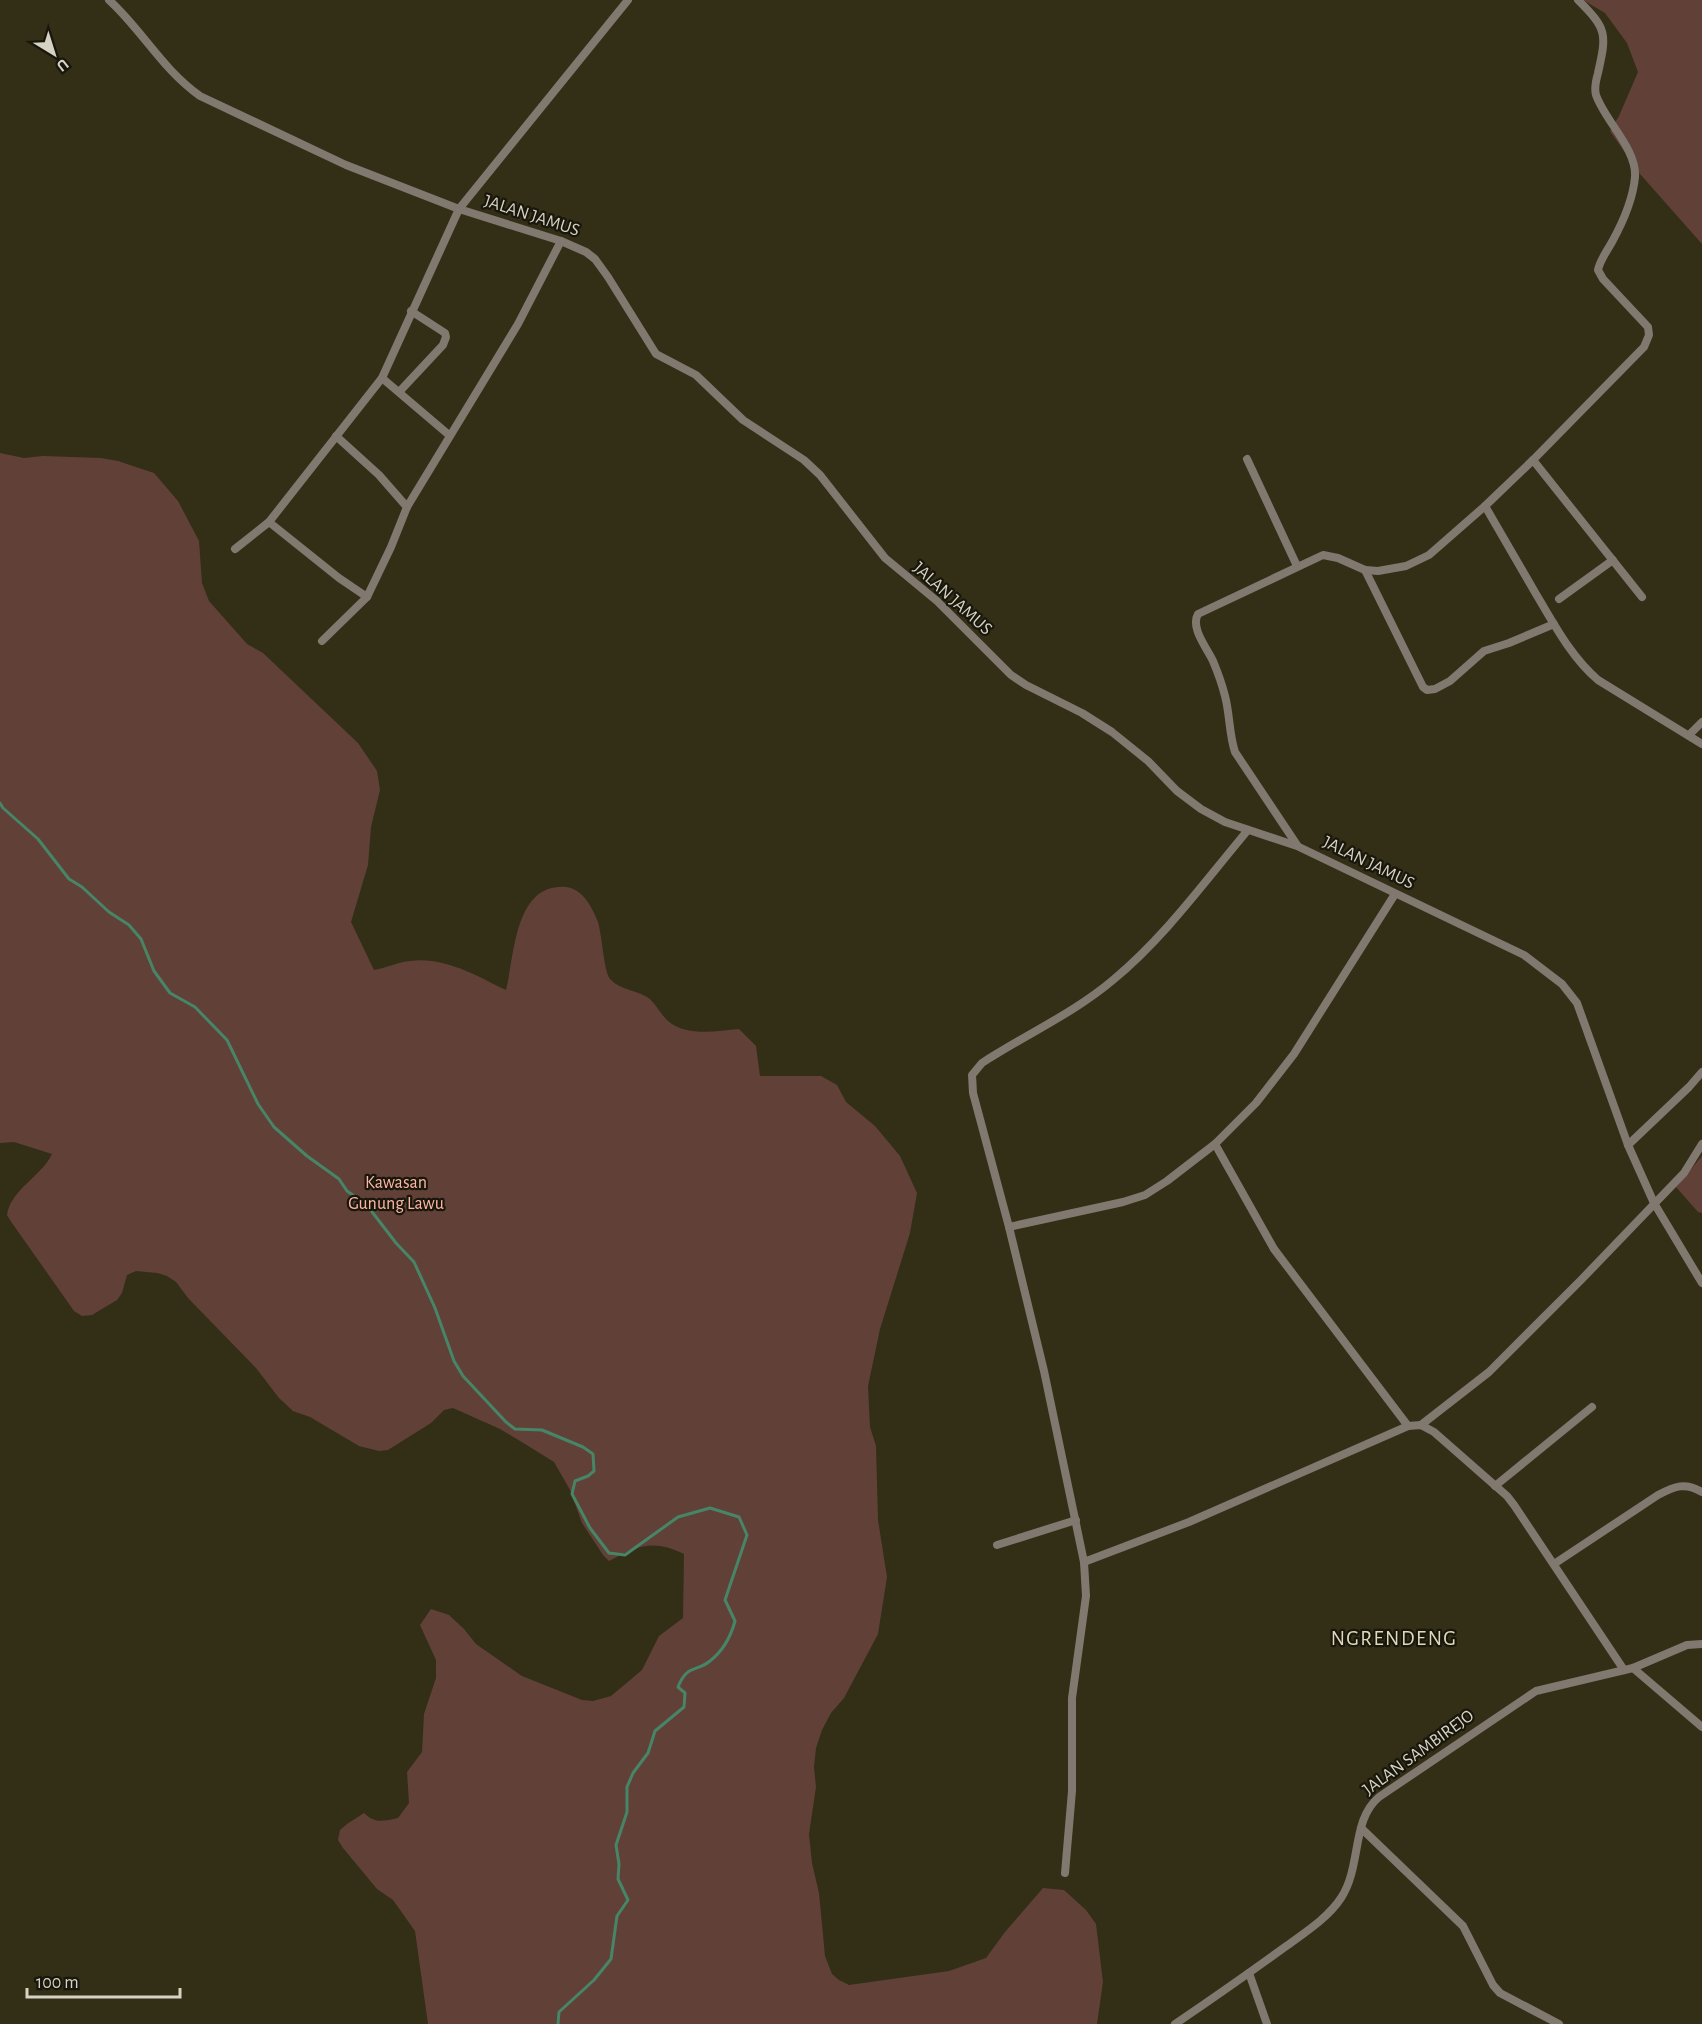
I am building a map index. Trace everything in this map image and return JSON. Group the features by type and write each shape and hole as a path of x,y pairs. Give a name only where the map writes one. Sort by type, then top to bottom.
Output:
{"street":[{"name":"JALAN JAMUS","path":"109,0 182,83 201,96 346,165 459,209 578,247 595,259 656,354 696,375 744,420 804,460 820,475 885,558 937,602 1011,675 1082,713 1112,732 1148,761 1177,791 1201,809 1225,822 1297,846 1430,909 1524,955 1562,984 1577,1003 1616,1115 1654,1203 1702,1283"},
{"path":"235,549 269,522 382,378 459,209 628,0"},
{"path":"1297,846 1235,752 1221,681 1196,629 1195,618 1201,611 1323,555 1365,570 1386,570 1429,555 1533,460 1644,347 1649,335 1648,327 1603,279 1598,270 1625,219 1635,169 1626,146 1595,93 1595,82 1604,47 1601,27 1595,16 1578,0"},
{"path":"322,640 367,597 407,507 518,324 561,241"},
{"path":"400,392 443,345 446,337 445,333 411,311"},
{"path":"382,378 449,435"},
{"path":"336,436 379,476 407,507"},
{"path":"1247,459 1297,566"},
{"path":"1533,460 1642,597"},
{"path":"1485,506 1554,624 1574,656 1586,670 1598,680 1702,744"},
{"path":"269,522 339,578 367,597"},
{"path":"1559,599 1613,561"},
{"path":"1365,570 1423,687 1429,691 1450,681 1484,651 1509,644 1554,624"},
{"path":"1689,735 1702,722"},
{"path":"1065,1873 1072,1791 1072,1698 1086,1596 1084,1562 1044,1371 1010,1227 973,1093 972,1075 982,1063 1112,982 1173,921 1248,830"},
{"path":"1010,1227 1145,1195 1215,1144 1256,1103 1294,1054 1395,894"},
{"path":"1628,1145 1702,1072"},
{"path":"1215,1144 1274,1249 1408,1426"},
{"path":"1421,1425 1489,1372 1684,1173 1702,1144"},
{"path":"1495,1486 1592,1407"},
{"path":"1084,1562 1189,1522 1408,1426 1421,1425 1434,1432 1514,1505 1628,1669 1702,1727"},
{"path":"1554,1564 1673,1487 1684,1485 1702,1492"},
{"path":"998,1545 1076,1520"},
{"name":"JALAN SAMBIREJO","path":"1175,2024 1299,1937 1339,1902 1346,1891 1356,1860 1360,1828 1367,1810 1379,1797 1528,1695 1547,1688 1628,1669 1687,1645 1702,1644"},
{"path":"1360,1828 1463,1926 1493,1985 1500,1993 1559,2024"},
{"path":"1249,1973 1267,2024"}],"green space":[{"path":"1583,0 1702,0 1702,244 1640,174 1610,131 1638,72 1627,43 1605,13"},
{"name":"Kawasan Gunung Lawu","path":"0,453 24,458 43,456 101,458 154,473 178,501 199,541 202,583 209,601 247,644 263,653 358,743 377,771 380,790 371,827 368,865 351,922 374,970 406,962 435,961 460,968 506,990 515,941 527,909 536,897 549,889 572,888 582,895 596,916 606,969 614,983 647,997 668,1021 684,1029 711,1032 739,1029 756,1046 760,1076 821,1076 837,1085 846,1102 875,1126 900,1156 917,1193 910,1233 880,1329 868,1386 870,1427 876,1446 878,1520 887,1577 878,1634 844,1698 831,1713 822,1730 816,1748 814,1767 816,1787 809,1834 812,1863 819,1893 825,1956 832,1974 849,1985 949,1971 986,1958 1043,1888 1064,1890 1086,1910 1096,1924 1103,1982 1097,2024 428,2024 415,1931 393,1900 377,1889 338,1840 340,1830 364,1813 376,1820 398,1818 409,1803 407,1772 422,1752 424,1714 436,1678 436,1660 420,1625 431,1609 449,1615 476,1644 522,1676 582,1700 593,1701 611,1696 642,1670 659,1636 683,1618 684,1554 655,1545 629,1551 609,1561 582,1523 570,1490 554,1462 500,1429 453,1408 444,1410 431,1423 388,1450 379,1451 359,1446 310,1417 293,1411 279,1398 256,1368 188,1298 176,1282 167,1276 136,1271 127,1275 122,1293 117,1300 92,1315 82,1316 74,1311 7,1215 14,1198 41,1170 52,1154 14,1142 0,1143"},
{"path":"1702,1156 1702,1213 1698,1212 1676,1187"}],"waterway":[{"path":"0,803 38,839 69,879 82,887 109,912 129,925 141,939 154,971 170,993 195,1007 227,1040 258,1104 274,1127 307,1156 339,1179 347,1191 366,1204 414,1262 435,1308 454,1361 463,1376 515,1429 542,1430 583,1447 593,1454 594,1471 575,1481 572,1494 590,1528 609,1553 625,1555 678,1517 710,1508 739,1517 747,1535 725,1600 735,1621 733,1627 715,1657 689,1672 681,1680 678,1687 685,1693 684,1707 655,1731 648,1753 633,1773 627,1787 627,1812 616,1845 619,1864 618,1879 628,1900 617,1916 611,1959 594,1980 559,2012 558,2024"}],"district":[{"name":"NGRENDENG","path":"1394,1638"}]}
